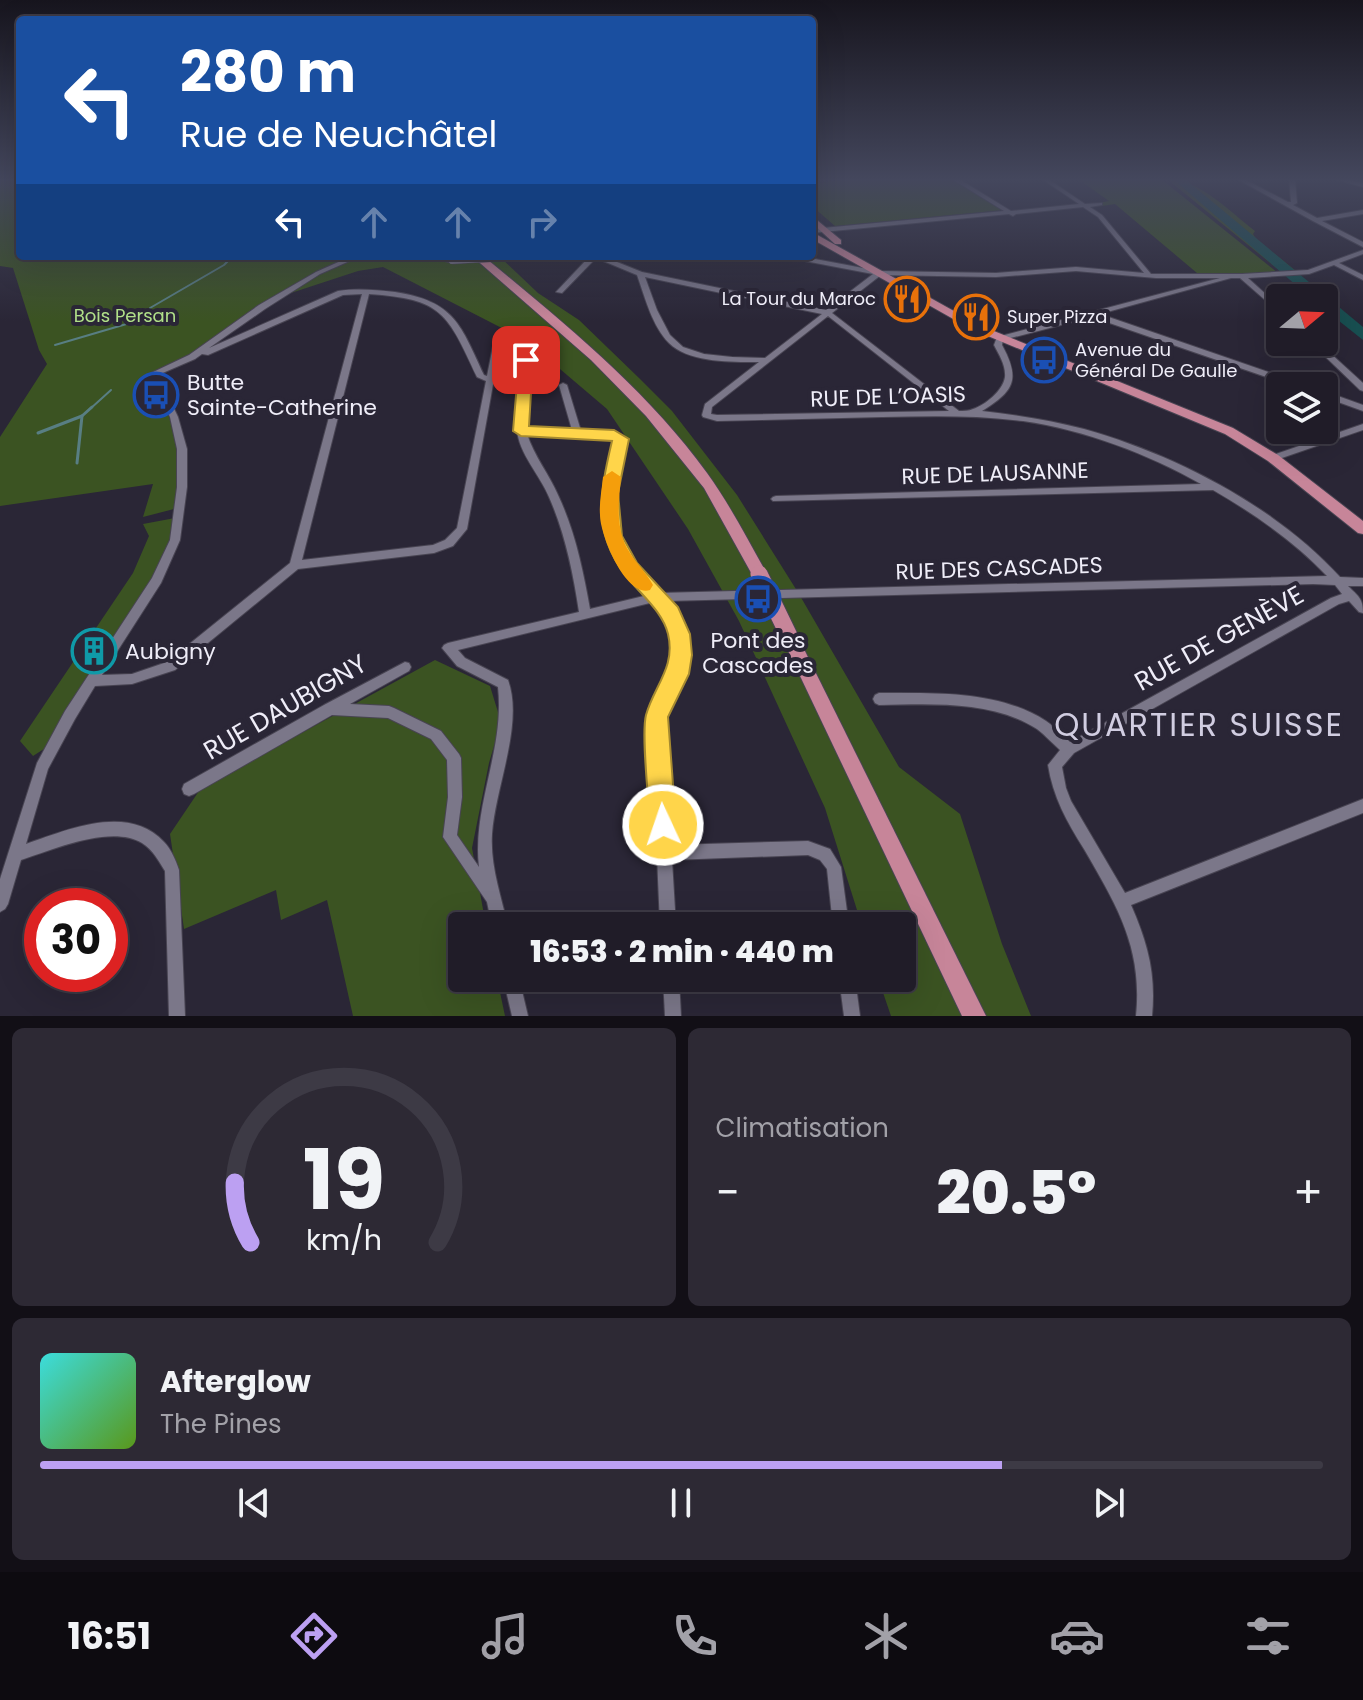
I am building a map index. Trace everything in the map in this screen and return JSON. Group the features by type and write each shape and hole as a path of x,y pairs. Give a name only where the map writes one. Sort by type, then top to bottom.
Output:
{"main road":[{"path":"817,231 879,273 1000,339 1205,419 1245,439 1363,529"},
{"path":"482,260 627,389 701,474 759,574 974,1016"}],"street":[{"path":"817,231 870,226"},
{"path":"1109,226 1149,275"},
{"path":"1327,226 1363,245"},
{"path":"810,260 879,273 996,275 1076,269 1149,275 1242,276 1299,273 1336,264 1363,252"},
{"path":"192,357 262,307 318,273 349,260"},
{"path":"448,260 468,260"},
{"path":"560,292 591,260"},
{"path":"605,260 640,274 828,313 957,413"},
{"path":"1336,264 1363,278"},
{"path":"640,274 671,341 684,350 710,357 769,360 879,273"},
{"path":"1242,276 1266,298"},
{"path":"1000,339 1242,276"},
{"path":"295,565 366,292"},
{"path":"0,904 42,767 91,681 163,568 178,526 182,487 180,435 170,406 153,374 341,293 366,292 426,298 453,319 481,377 489,379"},
{"path":"1093,314 1266,374"},
{"path":"91,681 132,679 171,666 295,565 434,549 454,539 462,529 498,338 509,336 526,360 521,431 553,494 574,546 585,615"},
{"name":"RUE DE L’OASIS","path":"769,360 708,406 706,412 709,417 972,413 996,399 1006,388 1010,376 1009,363 998,345 1000,339"},
{"path":"1329,356 1363,388"},
{"path":"563,385 577,433"},
{"path":"1338,399 1363,408"},
{"path":"972,413 1085,431 1147,452 1214,487 1270,524 1343,582 1363,609"},
{"path":"1273,458 1363,427"},
{"path":"521,431 614,435 621,439 609,493 612,536 630,568 670,612 679,634 681,655 677,674 657,716 667,912"},
{"name":"RUE DE LAUSANNE","path":"776,499 1214,487"},
{"name":"RUE DES CASCADES","path":"657,597 1313,580 1363,582"},
{"name":"RUE DE GENÈVE","path":"1069,749 1335,601 1352,595"},
{"path":"497,912 486,865 485,833 508,707 504,684 461,662 448,648 657,597"},
{"name":"RUE DAUBIGNY","path":"189,789 405,667"},
{"path":"879,699 956,698 1001,708 1037,722 1069,749 1055,765 1058,793 1123,901 1143,957 1144,1016"},
{"path":"329,709 389,712 436,735 454,758 455,797 450,837 495,905"},
{"path":"1123,901 1363,806"},
{"path":"16,854 113,827 136,831 156,842 167,856 172,870 177,1016"},
{"path":"664,853 808,848 825,854 834,867 839,912"},
{"path":"514,992 520,1016"},
{"path":"672,992 673,1016"},
{"path":"849,992 852,1016"}],"green space":[{"name":"Bois Persan","path":"0,226 16,226 16,260 503,260 538,293 579,320 672,411 737,495 799,594 899,767 960,814 1002,944 1031,1016 891,1016 883,992 916,992 916,912 858,912 825,808 739,621 688,529 607,409 527,341 383,267 358,271 291,293 188,358 156,370 151,377 167,411 178,456 174,509 143,517 153,484 0,506 0,437 47,364 39,350 13,268 0,266"},
{"path":"1142,226 1220,226 1278,273 1197,273"},
{"path":"1225,226 1249,226 1255,231 1256,239 1296,271 1279,270"},
{"path":"175,518 165,559 47,747 33,756 20,741 133,573 149,536 143,524"},
{"path":"435,660 490,686 501,722 489,763 472,848 483,912 448,912 448,992 500,992 505,1016 353,1016 327,900 281,920 276,890 184,929 170,834 201,788"}],"waterway":[{"path":"1235,226 1303,284"},
{"path":"150,308 229,260"},
{"path":"1338,313 1363,335"},
{"path":"55,345 140,320 145,315"},
{"path":"90,409 111,390"},
{"path":"82,416 92,407"},
{"path":"38,433 82,416"},
{"path":"77,463 82,416"}],"slow traffic":[{"path":"612,477 609,514 612,536 619,552 643,585"}],"place":[{"name":"La Tour du Maroc","path":"907,299"},
{"name":"Super Pizza","path":"976,317"},
{"name":"Avenue du Général De Gaulle","path":"1044,360"},
{"name":"Butte Sainte-Catherine","path":"156,395"},
{"name":"Pont des Cascades","path":"758,599"},
{"name":"Aubigny","path":"94,651"}],"district":[{"name":"QUARTIER SUISSE","path":"1199,725"}],"route":[{"path":"526,360 521,431 614,435 621,439 609,493 612,536 630,568 670,612 679,634 681,655 677,674 657,716 663,825"}]}
